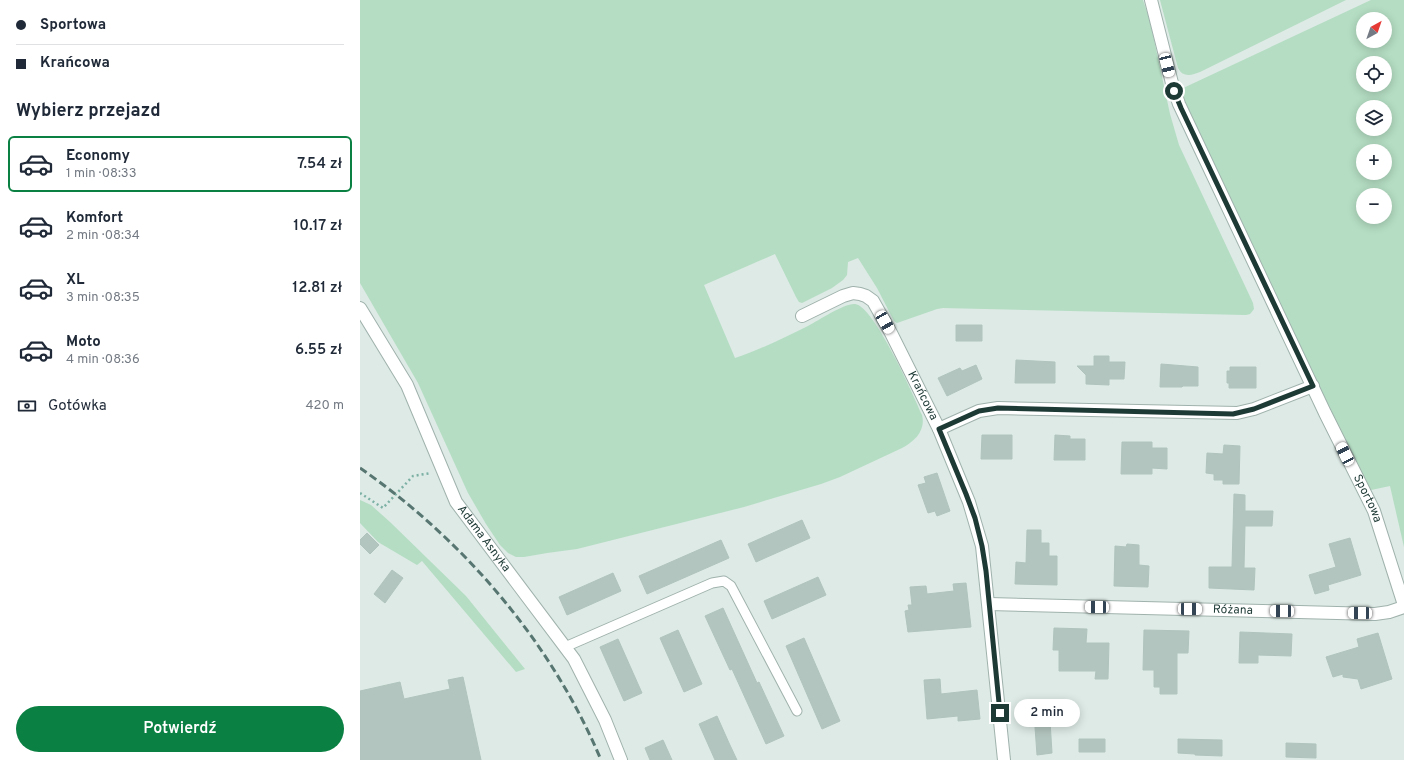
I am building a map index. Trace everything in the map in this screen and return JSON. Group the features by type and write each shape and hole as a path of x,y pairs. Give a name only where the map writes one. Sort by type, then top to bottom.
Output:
{"street":[{"name":"Sportowa","path":"1151,0 1172,83 1179,104 1374,511 1404,606"},
{"name":"Krańcowa","path":"802,316 843,296 853,293 866,296 873,301 891,333 939,429 963,486 977,526 983,552 1004,760"},
{"name":"Adama Asnyka","path":"360,308 407,385 456,502 574,659 601,713 621,760"},
{"path":"939,429 979,411 998,408 1233,414 1254,409 1313,386"},
{"name":"Różana","path":"989,604 1375,614 1389,612 1404,606"}],"lane":[{"path":"565,647 712,583 724,581 731,586 797,711"}],"path":[{"path":"360,493 384,508 413,476 443,472"}],"green space":[{"path":"360,0 1143,0 1150,21 1170,114 1179,145 1253,303 1254,309 1250,314 1246,315 943,308 897,323 894,321 877,288 858,258 848,262 847,275 843,280 832,288 802,303 799,302 796,297 775,254 704,285 735,358 781,339 845,306 855,304 863,309 882,335 893,353 918,405 923,420 921,430 915,438 902,448 840,477 744,507 577,549 516,557 508,553 500,545 468,493 418,383 360,283"},
{"path":"1160,0 1346,0 1200,72 1188,75 1182,73 1178,68"},
{"path":"1371,0 1404,0 1404,547 1390,486 1371,490 1360,472 1179,90"},
{"path":"360,500 371,505 390,522 466,596 525,669 516,672 422,561 417,565 378,542 360,523"}],"building":[{"path":"956,325 982,325 982,341 956,341"},
{"path":"1094,356 1109,356 1109,362 1125,362 1124,379 1109,379 1109,385 1086,384 1086,375 1077,366 1094,366"},
{"path":"1016,360 1055,362 1055,383 1015,383"},
{"path":"1161,364 1198,367 1198,386 1160,387"},
{"path":"976,365 982,379 947,396 938,378 960,368 962,371"},
{"path":"1230,367 1256,367 1256,388 1229,388 1229,383 1227,383 1227,371 1230,371"},
{"path":"982,435 1012,435 1012,459 981,459"},
{"path":"1055,435 1070,436 1070,439 1085,439 1085,460 1054,460"},
{"path":"1122,442 1152,442 1152,448 1167,448 1167,469 1152,468 1152,474 1121,474"},
{"path":"1224,445 1240,446 1239,484 1223,484 1223,480 1214,480 1214,474 1206,473 1207,453 1223,454"},
{"path":"937,473 950,511 937,516 935,511 928,513 918,485 926,483 924,477"},
{"path":"1234,494 1245,495 1245,511 1273,511 1272,526 1245,526 1244,568 1255,568 1254,590 1209,588 1209,567 1232,567"},
{"path":"802,520 810,538 756,562 748,544"},
{"path":"1027,530 1041,530 1041,543 1049,543 1049,556 1057,556 1057,585 1015,584 1016,562 1026,563"},
{"path":"367,533 379,545 370,554 360,544 360,540"},
{"path":"1350,538 1361,575 1328,585 1329,590 1315,594 1309,575 1336,567 1329,544"},
{"path":"721,540 729,558 647,594 639,576"},
{"path":"1127,544 1139,545 1139,565 1149,566 1148,587 1114,586 1115,546 1126,547"},
{"path":"392,570 403,578 385,603 374,594"},
{"path":"613,573 621,591 567,615 559,597"},
{"path":"818,577 826,595 772,619 764,601"},
{"path":"966,583 971,627 908,632 905,611 909,610 908,605 912,605 910,587 926,586 927,594 954,591 953,584"},
{"path":"723,608 757,683 759,682 784,736 766,744 732,669 730,670 705,616"},
{"path":"1054,628 1087,629 1086,643 1109,643 1108,679 1095,679 1096,671 1059,671 1059,650 1053,650"},
{"path":"678,630 702,684 684,692 660,638"},
{"path":"1144,630 1189,631 1188,653 1177,653 1177,694 1160,694 1160,687 1154,687 1154,670 1143,670"},
{"path":"1240,632 1292,634 1291,656 1258,655 1258,663 1239,663"},
{"path":"1378,633 1392,679 1361,689 1358,679 1343,677 1343,674 1333,677 1326,657 1359,647 1357,639"},
{"path":"804,638 840,721 822,729 786,646"},
{"path":"618,639 642,693 624,701 600,647"},
{"path":"463,677 481,760 360,760 360,691 400,682 404,699 450,689 448,680"},
{"path":"940,679 941,694 977,690 980,719 958,721 958,716 927,719 924,680"},
{"path":"1046,707 1075,708 1074,722 1050,721 1052,753 1037,755 1034,713 1046,713"},
{"path":"717,716 737,760 715,760 699,724"},
{"path":"1079,739 1105,739 1105,752 1079,752"},
{"path":"1178,739 1222,740 1222,756 1178,753"},
{"path":"663,740 672,760 650,760 645,748"},
{"path":"1286,743 1316,744 1316,758 1286,757"}],"railway":[{"path":"360,468 398,496 435,528 469,561 501,597 531,635 557,675 581,717 601,760"}],"route":[{"path":"1000,713 986,571 982,546 975,518 939,429 979,411 998,408 1233,414 1254,409 1313,386 1174,91"}]}
